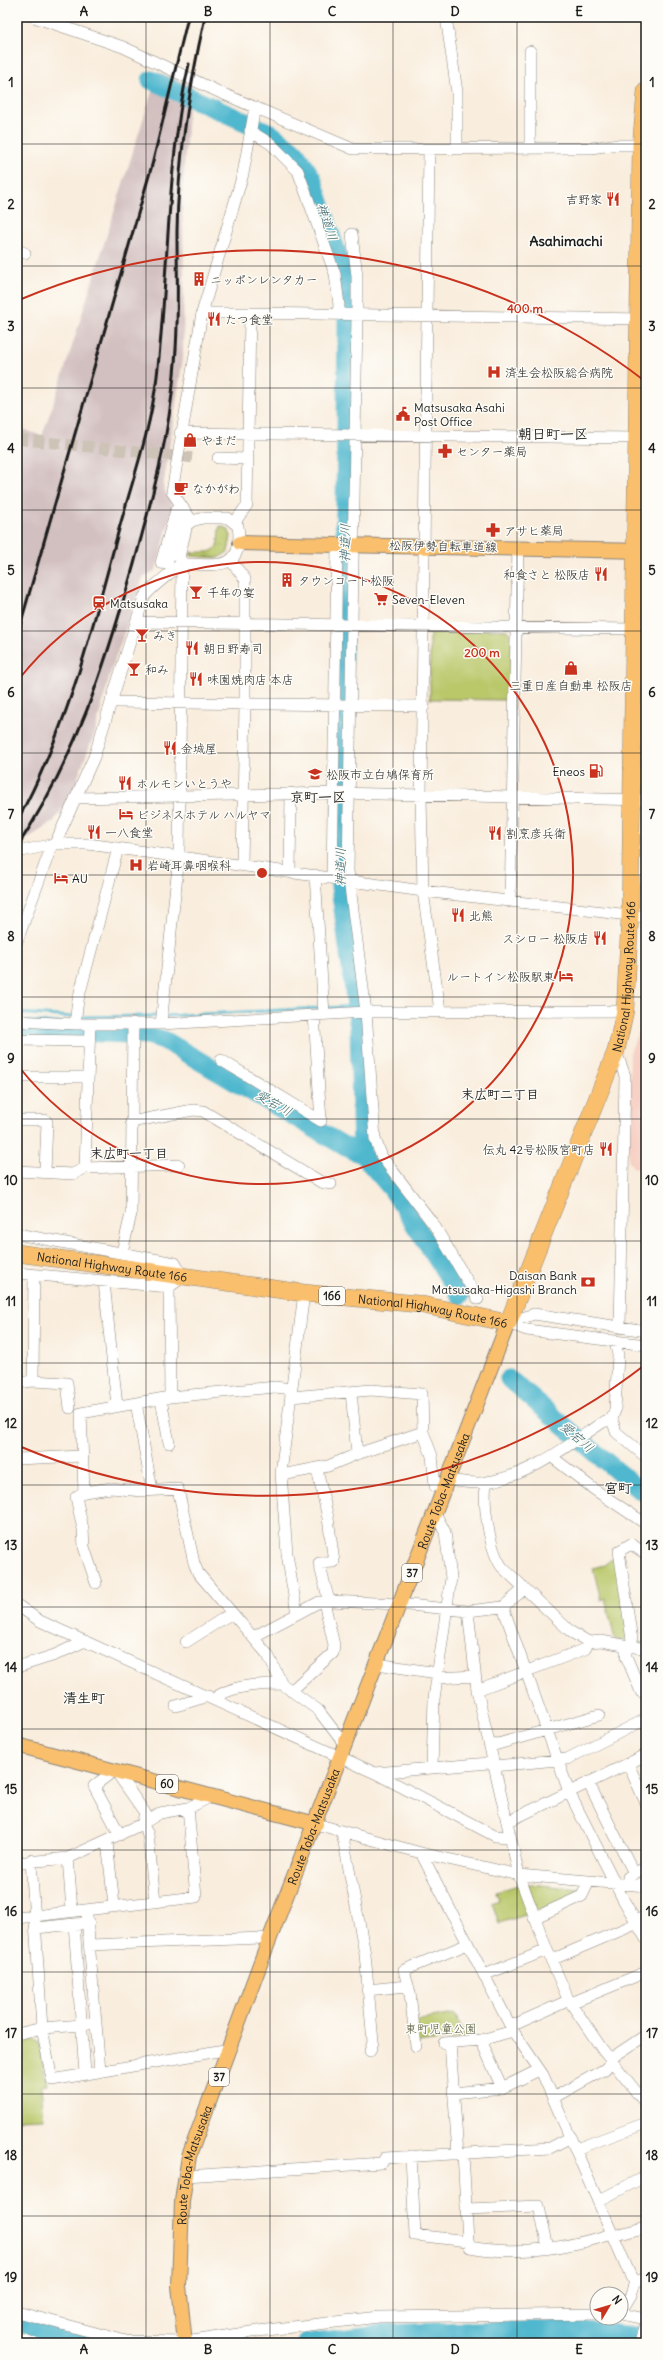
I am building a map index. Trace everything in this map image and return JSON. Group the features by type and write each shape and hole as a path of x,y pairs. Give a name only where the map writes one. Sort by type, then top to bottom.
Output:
{"highway":[{"name":"National Highway Route 166","path":"17,1253 304,1293 418,1304 508,1323 616,1051 625,1011 638,916 639,800 633,629 640,551 637,438 642,319 643,145 646,90"}],"main road":[{"name":"松阪伊勢自転車道線","path":"240,542 354,546 518,547 640,551"},
{"name":"Route Toba-Matsusaka","path":"185,2342 179,2286 180,2233 189,2156 269,1942 316,1824 399,1604 508,1323"},
{"name":"60","path":"17,1745 316,1824"}],"street":[{"path":"34,17 123,47 255,107 353,149 429,150 643,145"},
{"path":"446,17 457,92 457,149"},
{"path":"530,51 530,148"},
{"path":"192,521 172,492 180,433 202,313 243,174 255,107"},
{"path":"250,131 271,144 298,171 335,274 339,305 347,315"},
{"path":"429,150 426,316 427,437 424,706 421,796 423,891 440,1011"},
{"path":"352,234 357,276 347,315 354,435 352,705 348,880 366,1012 375,1139 377,1148 434,1225 478,1299"},
{"path":"202,313 642,319"},
{"path":"235,522 247,505 250,313"},
{"path":"180,433 427,437 637,438"},
{"path":"218,458 248,459"},
{"path":"161,1018 179,857 181,795 182,562 179,557 187,525 192,521 202,518 228,518 235,522 238,526 240,542 239,550 231,561 223,565 194,565 182,562"},
{"path":"332,878 337,545"},
{"path":"510,902 511,797 518,547"},
{"path":"231,561 245,579 245,703 242,794 242,865"},
{"path":"17,941 54,845 94,757 144,597 151,588 167,578 182,562"},
{"path":"137,622 633,629"},
{"path":"111,700 117,702 424,706"},
{"path":"290,871 291,793"},
{"path":"75,798 349,793 421,796 639,800"},
{"path":"17,852 54,845 88,844 290,871 423,891 638,916"},
{"path":"75,1019 118,848"},
{"path":"221,1060 321,1121 322,1011 315,875"},
{"path":"17,1021 75,1019 90,1026 133,1024 161,1018 322,1011 349,1013 440,1011 625,1011"},
{"path":"122,1252 131,1214 130,1167 133,1024"},
{"path":"85,1168 90,1026"},
{"path":"17,1040 90,1040"},
{"path":"616,1051 625,1076 620,1328"},
{"path":"17,1077 88,1077"},
{"path":"131,1122 193,1110 203,1111 321,1182 331,1184"},
{"path":"17,1120 44,1120 47,1122 45,1172"},
{"path":"17,1171 73,1174 85,1168 179,1165"},
{"path":"17,1234 122,1252 175,1263 183,1277 169,1287 17,1273"},
{"path":"33,1381 34,1275"},
{"path":"104,1282 117,1406"},
{"path":"169,1287 166,1398 169,1443"},
{"path":"297,1614 287,1554 282,1475 304,1293"},
{"path":"508,1323 534,1314 646,1331"},
{"path":"508,1323 527,1330 646,1345"},
{"path":"84,1492 81,1413 166,1398 275,1387 292,1393 387,1390 422,1394 423,1432 432,1456 435,1486 446,1483 486,1483 533,1467 555,1455 607,1421 615,1410 618,1355 615,1342"},
{"path":"17,1383 33,1381 67,1383 70,1408"},
{"path":"351,1392 357,1454"},
{"path":"136,1403 152,1490"},
{"path":"607,1421 616,1432 646,1457"},
{"path":"282,1475 317,1469 423,1432"},
{"path":"555,1455 595,1490 646,1524"},
{"path":"17,1459 82,1456"},
{"path":"176,1706 258,1685 286,1688 333,1653 334,1645 319,1563 334,1562 328,1518 317,1469"},
{"path":"486,1483 484,1495 488,1524 498,1561 524,1589 571,1632 589,1642 601,1641 646,1649"},
{"path":"96,1583 84,1547 83,1529 76,1498 84,1492 111,1488 152,1490 178,1489 195,1567 268,1655 286,1688 318,1710 343,1751"},
{"path":"432,1768 434,1700 451,1573 445,1532 435,1513"},
{"path":"646,1554 631,1544 619,1551 629,1647 626,1656 641,1692 646,1690"},
{"path":"253,1637 297,1614 327,1601 399,1604 468,1611 503,1607 524,1589"},
{"path":"17,1605 40,1621 211,1697 343,1751 375,1773 495,1836 510,1837"},
{"path":"503,1607 569,1792 616,1884 641,1918 646,1939"},
{"path":"468,1611 477,1690 491,1746 519,1875 534,1918 570,2001 611,2060 644,2098"},
{"path":"186,1642 232,1613"},
{"path":"17,1667 55,1655 85,1641"},
{"path":"477,1690 585,1649 589,1642"},
{"path":"377,1664 437,1676 475,1676"},
{"path":"491,1746 598,1715"},
{"path":"375,1773 488,1763 495,1766 558,1761 574,1756 646,1719"},
{"path":"507,1822 646,1755"},
{"path":"628,1764 646,1803"},
{"path":"120,1835 94,1786 115,1770 145,1813 142,1824 148,1834 155,1901"},
{"path":"588,1782 634,1874"},
{"path":"17,1863 31,1860 68,1858 107,1842 160,1813 188,1808 212,1796"},
{"path":"17,1918 85,1908 196,1897 188,1808"},
{"path":"316,1824 421,1853 519,1875 588,1883 646,1886"},
{"path":"342,1832 365,1954 367,1990 373,2042 370,2051"},
{"path":"107,1842 114,1905"},
{"path":"421,1853 512,2027 539,2070 553,2098 576,2148 612,2235 634,2281 629,2298"},
{"path":"68,1858 72,1910"},
{"path":"31,1860 36,1915 42,2028 52,2080 85,2073 230,2049"},
{"path":"616,1884 646,1868"},
{"path":"534,1918 582,1896 588,1883"},
{"path":"85,1908 89,1923 100,2071"},
{"path":"484,1975 549,1955 631,1926 641,1918"},
{"path":"36,1928 89,1923"},
{"path":"74,1924 85,2073"},
{"path":"90,1945 261,1938 269,1942"},
{"path":"416,2046 404,1970 468,1944"},
{"path":"646,1972 570,2001 481,2040 446,2043 461,2154 467,2209 468,2241 470,2247 494,2252 566,2247 646,2227"},
{"path":"367,1990 407,1986"},
{"path":"17,2034 42,2028 82,2025 96,2022"},
{"path":"553,2098 605,2069 611,2060 646,2035"},
{"path":"481,2040 502,2088"},
{"path":"453,2093 502,2088 539,2070"},
{"path":"576,2148 646,2123"},
{"path":"186,2176 382,2164 384,2158 550,2148 571,2137"},
{"path":"411,2156 415,2235 468,2241"},
{"path":"598,2201 646,2176"},
{"path":"467,2209 539,2206 548,2248"},
{"path":"634,2281 646,2279"},
{"path":"17,2312 126,2341 185,2342 258,2331 379,2317 589,2314"},
{"path":"629,2315 646,2319 640,2343"},
{"path":"17,2338 34,2343"}],"shaded area":[{"path":"158,72 190,84 182,196 184,276 183,358 163,487 173,507 156,570 143,578 111,671 95,732 70,798 53,822 30,837 17,842 17,427 42,436 62,378"},
{"path":"646,1011 646,1168 634,1168 628,1161 630,1053"}],"green space":[{"path":"220,526 228,529 231,536 228,552 218,558 191,556 190,553 214,550 218,542"},
{"path":"435,629 507,630 512,636 509,700 430,699 430,633"},
{"path":"617,1555 628,1638 625,1641 615,1640 605,1598 601,1600 593,1568 604,1565"},
{"path":"531,1884 580,1889 579,1893 540,1911 537,1910 528,1886"},
{"path":"518,1885 529,1914 499,1923 492,1903 499,1900 496,1892"},
{"name":"東町児童公園","path":"455,2014 466,2037 417,2043 415,2021"},
{"path":"31,2037 39,2043 47,2085 41,2086 44,2119 17,2120 17,2040"}],"waterway":[{"name":"神道川","path":"151,80 270,133 296,153 312,178 344,274 347,322 340,887 359,1028 362,1154"},
{"path":"326,1008 356,1006"},
{"path":"165,1016 321,1008"},
{"path":"17,1013 73,1017"},
{"path":"79,1017 159,1016"},
{"name":"愛宕川","path":"17,1029 147,1035 164,1040 344,1146 362,1154 392,1189 460,1295"},
{"name":"愛宕川","path":"509,1379 637,1488 646,1493"},
{"path":"17,2322 87,2343"},
{"path":"306,2343 382,2334 500,2330 583,2331 646,2337"}],"tunnel":[{"path":"17,439 194,458"}],"railway":[{"path":"17,636 152,165 188,17"},
{"path":"17,847 56,780 87,710 100,675 134,564 164,446 172,398 176,356 177,231 182,150 189,97 205,17"},
{"path":"17,821 51,750 77,678 141,453 150,415 157,376 161,337 176,141 189,64"}],"place":[{"name":"吉野家","path":"613,199"},
{"name":"ニッポンレンタカー","path":"199,279"},
{"name":"たつ食堂","path":"214,319"},
{"name":"済生会松阪総合病院","path":"494,372"},
{"name":"Matsusaka Asahi Post Office","path":"403,414"},
{"name":"やまだ","path":"190,440"},
{"name":"センター薬局","path":"445,451"},
{"name":"なかがわ","path":"181,488"},
{"name":"アサヒ薬局","path":"493,530"},
{"name":"和食さと 松阪店","path":"601,574"},
{"name":"タウンコート松阪","path":"287,580"},
{"name":"千年の宴","path":"196,592"},
{"name":"Seven-Eleven","path":"381,599"},
{"name":"Matsusaka","path":"99,603"},
{"name":"みき","path":"142,635"},
{"name":"朝日野寿司","path":"192,648"},
{"name":"三重日産自動車 松阪店","path":"571,668"},
{"name":"和み","path":"134,669"},
{"name":"味園焼肉店 本店","path":"196,679"},
{"name":"金城屋","path":"170,748"},
{"name":"Eneos","path":"596,771"},
{"name":"松阪市立白鳩保育所","path":"315,774"},
{"name":"ホルモンいとうや","path":"125,783"},
{"name":"ビジネスホテル ハルヤマ","path":"126,814"},
{"name":"一八食堂","path":"94,832"},
{"name":"割烹彦兵衛","path":"495,833"},
{"name":"岩崎耳鼻咽喉科","path":"136,865"},
{"name":"AU","path":"61,878"},
{"name":"北熊","path":"458,915"},
{"name":"スシロー 松阪店","path":"600,938"},
{"name":"ルートイン松阪駅東","path":"566,976"},
{"name":"伝丸 42号松阪宮町店","path":"606,1149"},
{"name":"Daisan Bank Matsusaka-Higashi Branch","path":"588,1282"}],"district":[{"name":"Asahimachi","path":"566,241"},
{"name":"朝日町一区","path":"553,434"},
{"name":"京町一区","path":"318,797"},
{"name":"末広町二丁目","path":"500,1094"},
{"name":"末広町一丁目","path":"129,1153"},
{"name":"宮町","path":"618,1488"},
{"name":"清生町","path":"84,1698"}]}
